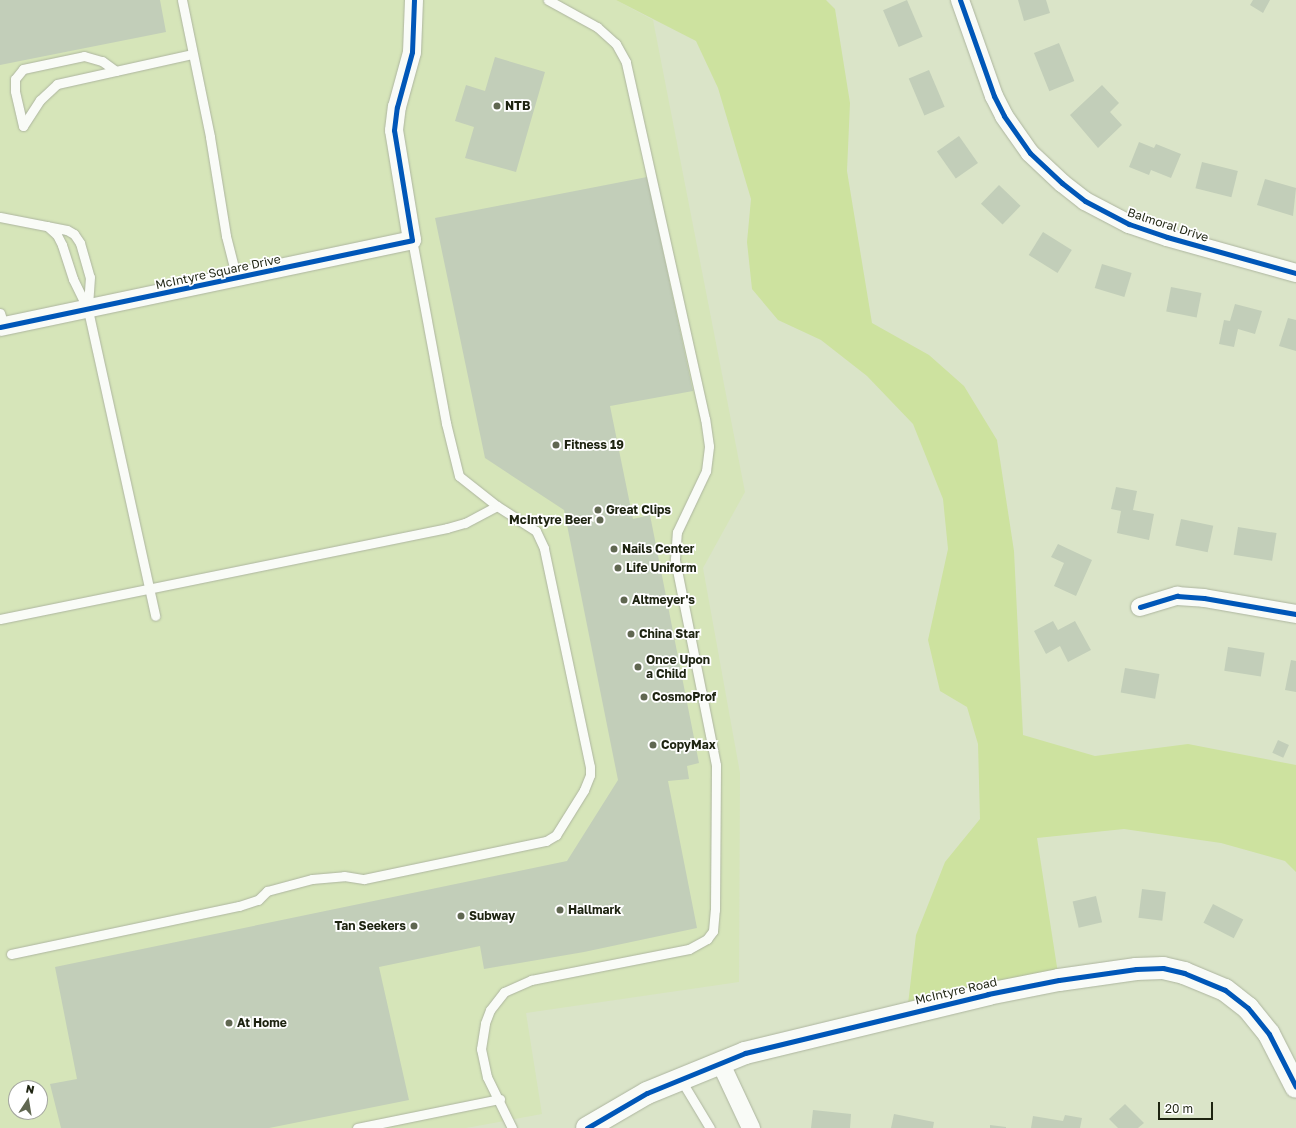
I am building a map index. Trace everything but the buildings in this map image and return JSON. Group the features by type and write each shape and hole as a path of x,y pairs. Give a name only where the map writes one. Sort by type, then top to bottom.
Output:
{"street":[{"path":"412,240 394,130 396,107 412,52 414,0"},
{"name":"Balmoral Drive","path":"960,0 994,96 1004,116 1030,153 1062,183 1085,200 1129,224 1167,238 1296,273"},
{"name":"McIntyre Square Drive","path":"1,322 88,310 412,240"},
{"path":"1140,608 1177,596 1204,598 1296,614"},
{"name":"McIntyre Road","path":"587,1128 647,1093 680,1078 721,1064 745,1053 797,1039 988,994 1105,972 1162,968 1184,973 1213,984 1248,1008 1269,1034 1296,1087"},
{"path":"721,1064 750,1128"}],"lane":[{"path":"182,0 210,137 226,236 237,279"},
{"path":"512,1128 500,1099 488,1077 481,1049 485,1023 490,1010 504,992 531,980 689,949 707,940 713,931 716,910 716,764 675,559 677,532 706,471 709,446 626,62 616,44 597,27 548,0"},
{"path":"116,71 102,61 84,56 23,69 15,79 15,91 23,126 40,100 57,84 116,71 192,54"},
{"path":"0,217 67,230 80,244 90,277 88,310"},
{"path":"47,226 57,236 62,245 73,279 88,310 149,587 154,616"},
{"path":"11,954 239,906 258,900 267,892 312,879 344,876 364,879 552,839 584,790 590,776 590,767 540,537 529,526 497,506 464,482 456,467 412,240"},
{"path":"0,619 149,587 447,528 465,523 497,506"},
{"path":"680,1078 710,1128"},
{"path":"357,1128 500,1099"}],"shaded area":[{"path":"0,0 616,0 653,20 745,492 703,568 740,773 739,982 526,1013 542,1114 466,1128 0,1128"},
{"path":"616,0 826,0 835,9 850,103 847,171 872,323 929,355 964,386 997,440 1014,551 1023,735 1095,756 1188,744 1296,765 1296,872 1285,861 1221,843 1124,829 1037,838 1059,980 907,1013 916,935 945,862 980,819 978,744 967,707 940,691 928,640 948,549 943,499 913,424 867,376 821,340 778,320 752,289 747,242 751,199 718,88 696,41"}],"cycle path":[{"path":"0,327 412,240 394,130 397,107 412,52 414,0"},
{"path":"960,0 994,96 1004,116 1030,153 1062,183 1085,201 1129,224 1167,237 1296,273"},
{"path":"1140,607 1177,596 1204,598 1296,614"},
{"path":"587,1128 647,1093 745,1053 988,994 1059,980 1136,969 1163,968 1184,973 1225,990 1248,1008 1269,1034 1296,1087"}],"place":[{"name":"NTB","path":"497,106"},
{"name":"Fitness 19","path":"556,445"},
{"name":"Great Clips","path":"598,510"},
{"name":"McIntyre Beer","path":"600,520"},
{"name":"Nails Center","path":"614,549"},
{"name":"Life Uniform","path":"618,568"},
{"name":"Altmeyer's","path":"624,600"},
{"name":"China Star","path":"631,634"},
{"name":"Once Upon a Child","path":"638,667"},
{"name":"CosmoProf","path":"644,697"},
{"name":"CopyMax","path":"653,745"},
{"name":"Hallmark","path":"560,910"},
{"name":"Subway","path":"461,916"},
{"name":"Tan Seekers","path":"414,926"},
{"name":"At Home","path":"229,1023"}]}
